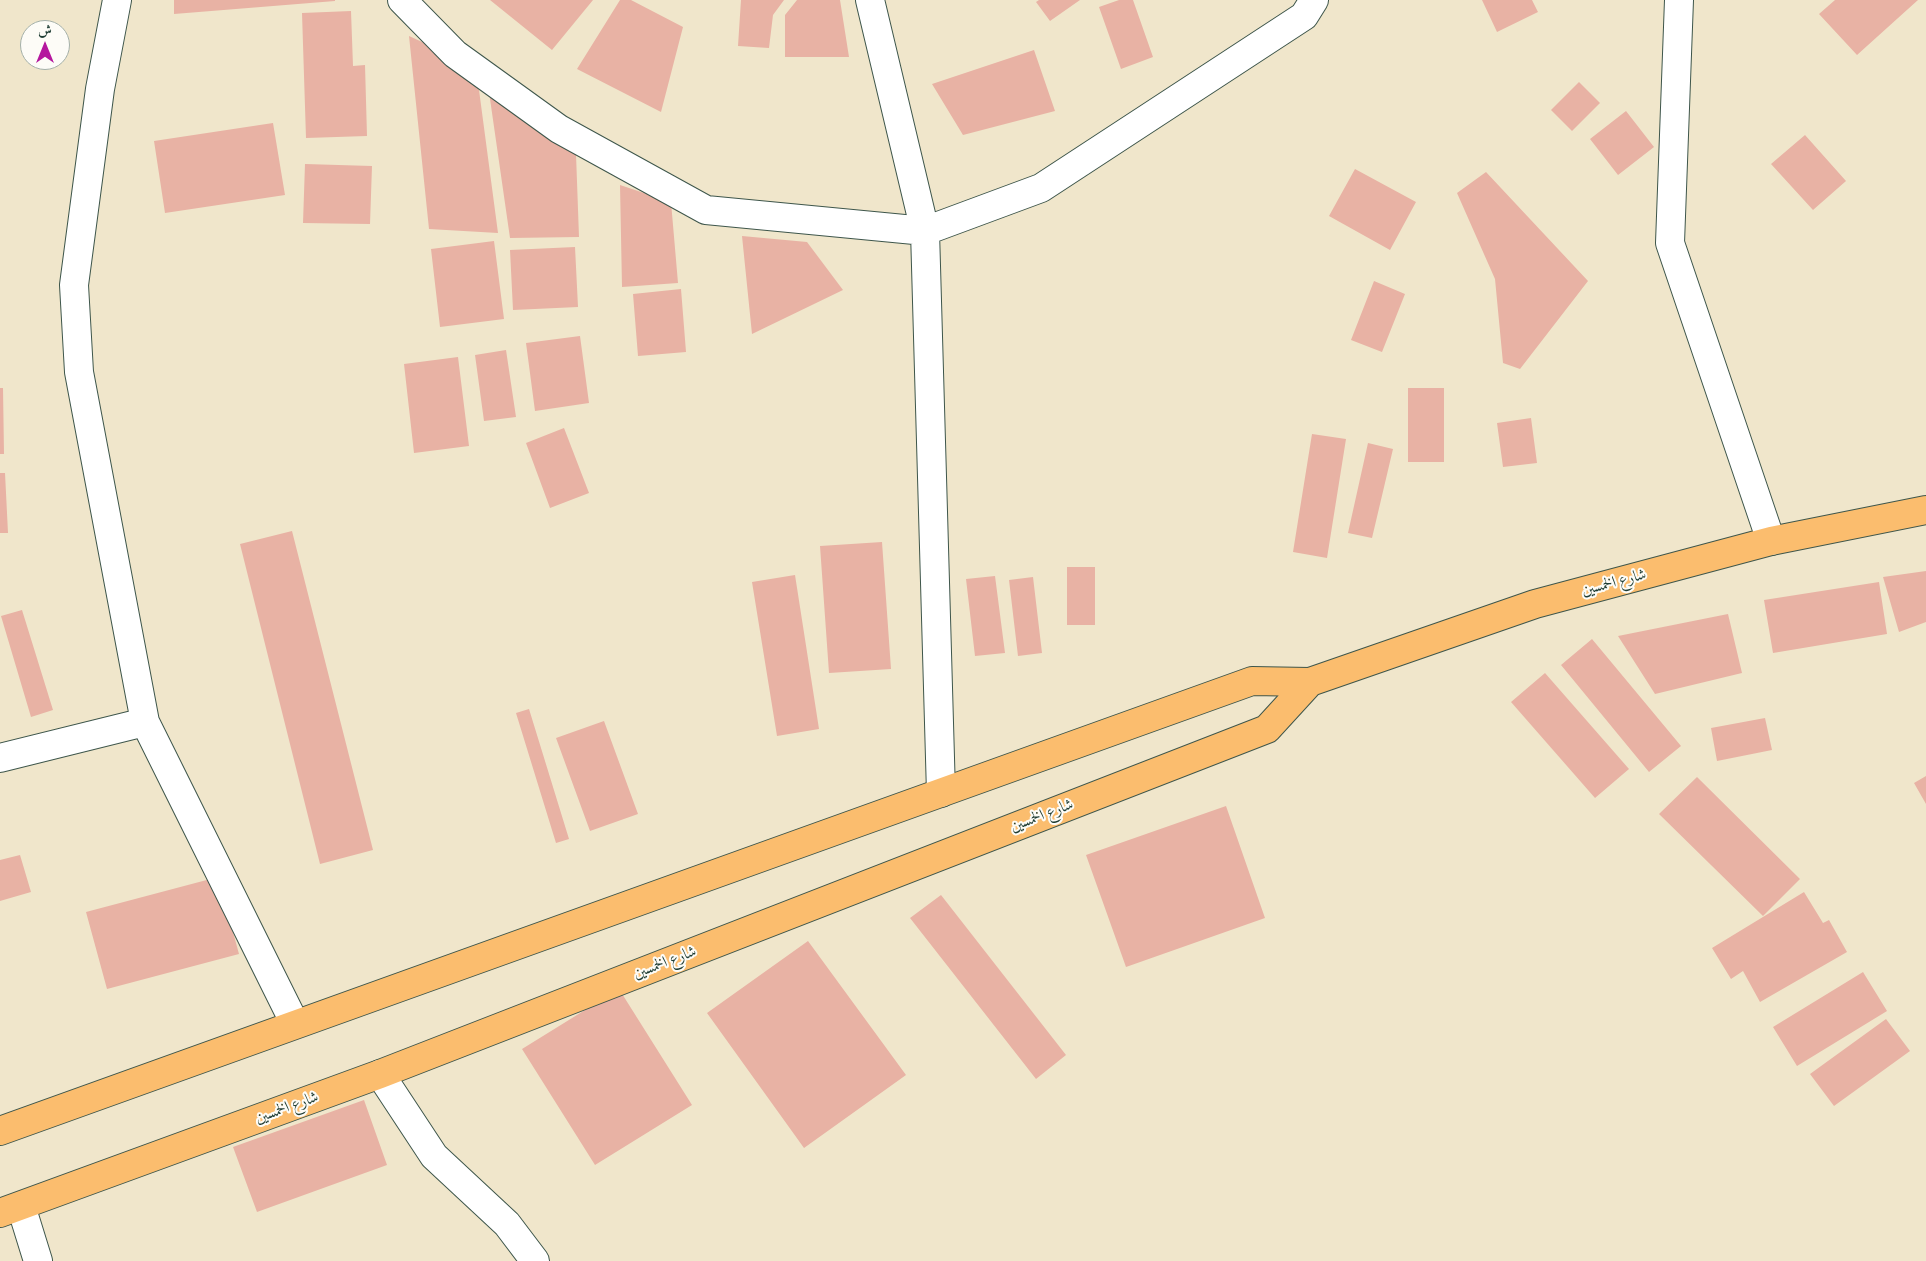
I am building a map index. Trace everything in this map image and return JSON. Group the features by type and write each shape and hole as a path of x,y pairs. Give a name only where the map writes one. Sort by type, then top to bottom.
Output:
{"main road":[{"name":"شارع الخمسين","path":"0,1131 1252,681 1310,682 1535,604 1770,540 1926,510"},
{"name":"شارع الخمسين","path":"11,1210 380,1074 1267,729 1310,682"}],"street":[{"path":"117,0 100,89 74,286 79,372 145,722 295,1024"},
{"path":"402,0 455,54 559,129 706,210 925,231 1041,188 1304,16 1314,0"},
{"path":"870,0 925,231 941,793"},
{"path":"1679,0 1670,243 1770,540"},
{"path":"0,758 145,722"},
{"path":"380,1074 434,1156 507,1224 535,1261"},
{"path":"11,1210 38,1261"}],"building":[{"path":"174,0 335,0 335,1 174,14"},
{"path":"490,0 593,0 552,50"},
{"path":"620,0 631,0 683,27 661,112 577,69"},
{"path":"741,0 784,0 773,15 769,48 738,46"},
{"path":"797,0 840,0 849,57 785,57 785,15"},
{"path":"1039,0 1080,0 1050,21 1036,2"},
{"path":"1119,0 1133,0 1153,57 1121,69 1099,7"},
{"path":"1482,0 1532,0 1538,12 1497,32"},
{"path":"1835,0 1918,0 1857,55 1819,14"},
{"path":"351,11 353,66 365,65 367,136 306,138 302,13"},
{"path":"409,36 442,51 479,90 498,233 429,229"},
{"path":"1034,50 1055,111 963,135 932,84"},
{"path":"1579,82 1600,103 1572,131 1551,110"},
{"path":"489,92 576,154 579,237 510,238"},
{"path":"1626,111 1654,147 1618,175 1590,139"},
{"path":"273,123 285,195 165,213 154,141"},
{"path":"1805,135 1846,181 1813,210 1771,164"},
{"path":"305,164 372,166 370,224 303,223"},
{"path":"1355,169 1416,202 1390,250 1329,216"},
{"path":"1486,172 1588,281 1520,369 1503,363 1495,279 1457,193"},
{"path":"620,185 671,202 678,283 622,287"},
{"path":"742,236 807,242 843,290 752,334"},
{"path":"494,241 504,319 440,327 431,249"},
{"path":"575,247 578,307 513,310 510,250"},
{"path":"1374,281 1405,294 1382,352 1351,340"},
{"path":"681,289 686,352 638,356 633,294"},
{"path":"580,336 589,403 535,411 526,343"},
{"path":"506,350 516,417 484,421 475,355"},
{"path":"458,357 469,446 414,453 404,364"},
{"path":"0,388 3,388 4,454 0,454"},
{"path":"1408,388 1444,388 1444,462 1408,462"},
{"path":"1531,418 1537,463 1503,467 1497,423"},
{"path":"564,428 589,493 550,508 526,443"},
{"path":"1312,434 1346,439 1327,558 1293,552"},
{"path":"1368,443 1393,449 1372,538 1348,533"},
{"path":"0,473 5,473 8,533 0,533"},
{"path":"292,531 373,850 320,864 240,544"},
{"path":"882,542 891,669 829,673 820,546"},
{"path":"1067,567 1095,567 1095,625 1067,625"},
{"path":"1926,571 1926,622 1899,632 1883,577"},
{"path":"795,575 819,729 777,736 752,582"},
{"path":"995,576 1005,653 975,656 966,579"},
{"path":"1033,577 1042,653 1018,656 1009,580"},
{"path":"1879,582 1887,634 1773,653 1764,600"},
{"path":"22,610 53,710 31,717 1,616"},
{"path":"1728,614 1742,673 1655,694 1618,636"},
{"path":"1592,639 1681,746 1649,772 1561,665"},
{"path":"1545,673 1629,769 1595,798 1511,702"},
{"path":"529,709 569,839 556,843 516,713"},
{"path":"1765,718 1772,750 1717,761 1711,728"},
{"path":"604,721 638,814 590,831 556,738"},
{"path":"1926,776 1926,804 1914,783"},
{"path":"1697,777 1800,879 1763,916 1659,814"},
{"path":"1226,806 1265,918 1126,967 1086,855"},
{"path":"20,855 31,892 0,901 0,860"},
{"path":"218,877 239,954 107,989 86,912"},
{"path":"1804,892 1823,923 1829,920 1847,952 1760,1002 1743,971 1731,979 1712,948"},
{"path":"941,895 1066,1055 1036,1079 910,918"},
{"path":"808,941 906,1075 804,1148 707,1013"},
{"path":"1863,972 1887,1011 1797,1066 1773,1027"},
{"path":"619,989 692,1105 595,1165 522,1049"},
{"path":"1886,1019 1910,1051 1834,1106 1810,1074"},
{"path":"364,1100 387,1165 257,1212 233,1147"}]}
